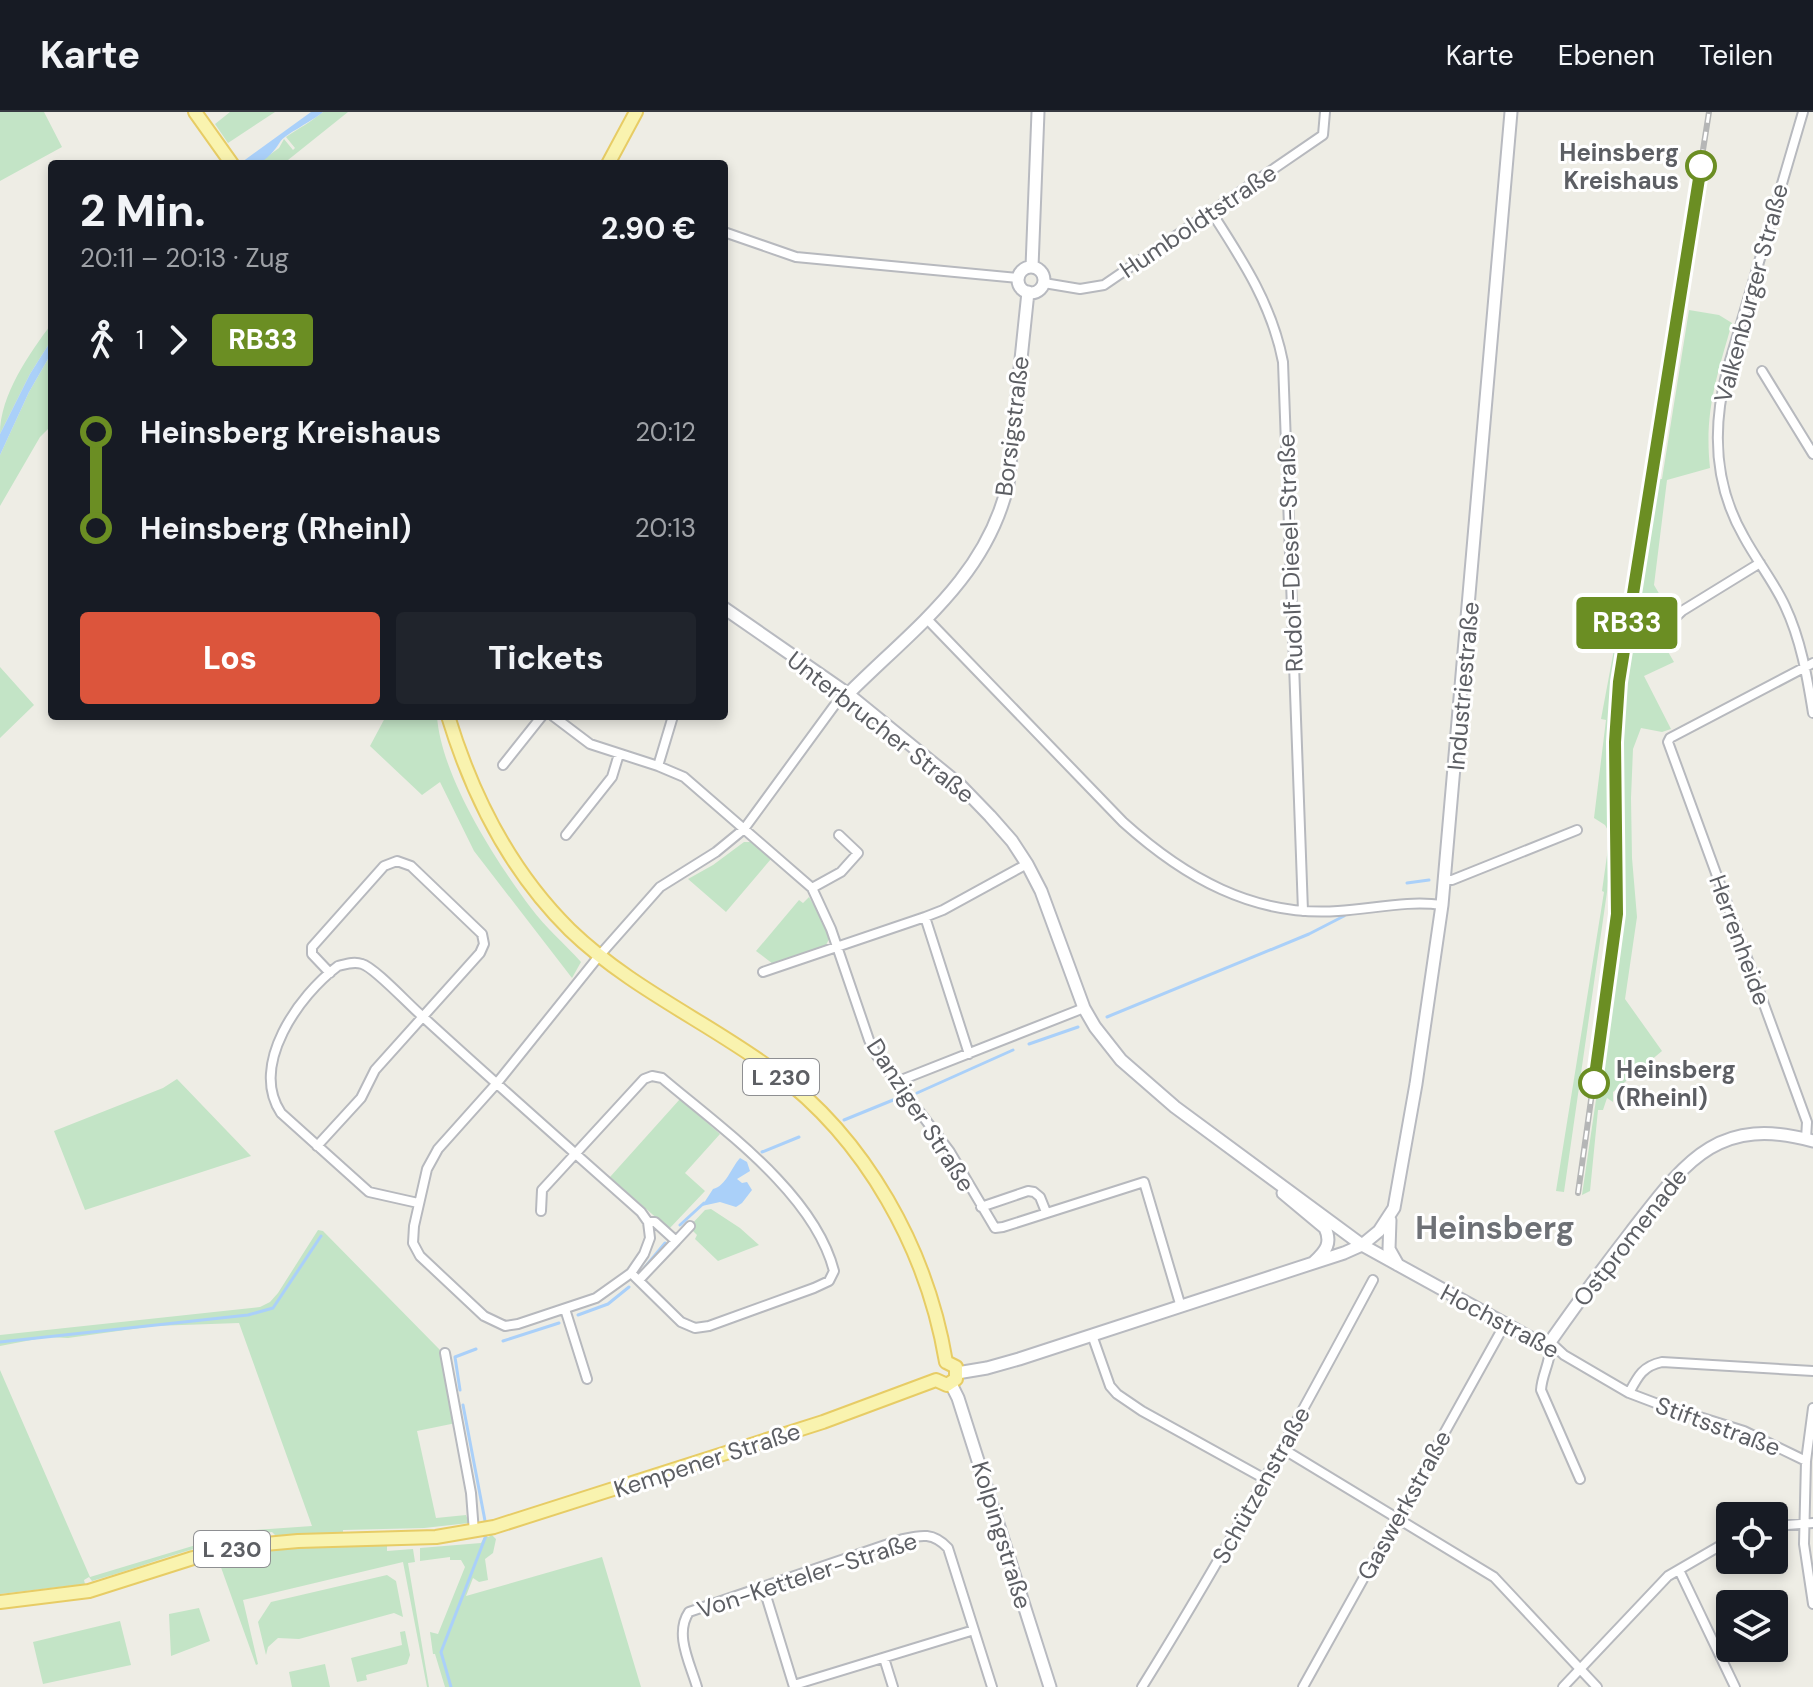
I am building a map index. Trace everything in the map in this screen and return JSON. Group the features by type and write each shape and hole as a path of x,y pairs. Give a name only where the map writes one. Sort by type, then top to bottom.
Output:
{"main road":[{"path":"195,112 229,160"},
{"path":"610,160 636,112"},
{"name":"L 230","path":"449,720 479,799 508,854 545,904 599,956 774,1071 828,1117 897,1215 928,1294 946,1362"},
{"path":"946,1362 954,1365 954,1378 944,1385 936,1380 935,1368 946,1362"},
{"name":"Kempener Straße","path":"0,1602 89,1591 193,1558 244,1546 298,1541 423,1538 494,1527 823,1422 936,1380"}],"street":[{"path":"1032,267 1038,112"},
{"name":"Humboldtstraße","path":"1044,283 1080,289 1104,285 1323,135 1325,112"},
{"name":"Industriestraße","path":"1362,1245 1379,1231 1394,1208 1442,905 1511,112"},
{"name":"Valkenburger Straße","path":"1803,112 1727,371 1717,428 1723,488 1744,538 1786,607 1810,665 1813,713"},
{"name":"Rudolf-Diesel-Straße","path":"1212,213 1257,285 1272,316 1283,362 1303,911"},
{"path":"728,233 796,257 1019,278"},
{"path":"1032,267 1042,272 1044,283 1039,290 1028,292 1021,287 1019,278 1022,271 1032,267"},
{"name":"Borsigstraße","path":"848,694 955,589 978,559 1002,511 1013,451 1028,292"},
{"path":"1762,371 1813,454"},
{"path":"1666,626 1682,611 1760,563"},
{"name":"Unterbrucher Straße","path":"728,611 848,694 960,785 1005,833 1027,864 1041,891 1084,1008 1121,1060 1175,1107 1362,1245"},
{"path":"926,618 1123,822 1174,865 1217,888 1248,900 1303,911 1338,911 1421,902 1442,905"},
{"name":"Herrenheide","path":"1810,665 1670,738 1668,742 1807,1122 1810,1140"},
{"path":"418,1203 369,1192 281,1113 270,1086 286,1025 293,1013 330,973 349,963 364,964 424,1018 497,1083 576,1153 648,1222 650,1238 631,1273 596,1298 505,1326 484,1316 420,1256 413,1243 418,1203 427,1169 438,1149 497,1083 599,956 660,887 716,852 744,829 834,706"},
{"path":"503,765 539,720"},
{"name":"Danziger Straße","path":"558,720 581,739 684,777 812,888 877,1056 950,1152 995,1228 1144,1182 1181,1307"},
{"path":"658,766 672,720"},
{"path":"566,835 612,777 619,754"},
{"path":"1445,880 1452,880 1577,830"},
{"path":"812,888 841,872 858,853 839,835"},
{"path":"317,1146 361,1098 375,1070 480,953 484,944 482,934 404,861 397,861 384,866 312,947 312,954 330,973"},
{"path":"763,972 943,910 1027,864"},
{"path":"925,917 969,1054"},
{"path":"896,1082 1084,1008"},
{"path":"541,1211 542,1190 644,1079 652,1076 662,1078 763,1163 787,1189 810,1222 834,1271 829,1281 814,1288 709,1326 695,1328 681,1322 631,1273"},
{"name":"Ostpromenade","path":"1550,1342 1597,1275 1669,1183 1697,1155 1721,1142 1745,1135 1777,1134 1810,1140"},
{"path":"1267,1175 1289,1200 1325,1228 1329,1236 1327,1247 1312,1264"},
{"name":"Danziger Straße","path":"981,1207 1028,1191 1040,1197 1046,1212"},
{"path":"1394,1208 1388,1239 1389,1249 1399,1266"},
{"path":"648,1222 655,1222 676,1241"},
{"path":"639,1280 690,1226"},
{"path":"954,1378 1181,1307 1362,1245"},
{"name":"Hochstraße","path":"1362,1245 1502,1328 1538,1342 1550,1342 1564,1355 1629,1393"},
{"name":"Schützenstraße","path":"1142,1687 1224,1553 1373,1280"},
{"path":"565,1309 587,1379"},
{"name":"Gaswerkstraße","path":"1303,1687 1502,1328"},
{"path":"1092,1335 1110,1386 1117,1394 1265,1479"},
{"path":"1550,1342 1550,1359 1542,1377 1541,1390 1580,1479"},
{"path":"445,1353 471,1493 472,1532"},
{"path":"1629,1393 1641,1372 1650,1365 1662,1362 1767,1364 1813,1371"},
{"name":"Kolpingstraße","path":"954,1378 1050,1687"},
{"name":"Stiftsstraße","path":"1629,1393 1744,1431 1806,1461"},
{"path":"1813,1408 1806,1461 1809,1522 1804,1544 1813,1604"},
{"path":"1283,1449 1494,1577 1597,1687"},
{"path":"1788,1524 1809,1522"},
{"name":"Von-Ketteler-Straße","path":"697,1687 684,1645 683,1621 689,1612 903,1539 929,1535 948,1548 992,1687"},
{"path":"1563,1687 1651,1591 1716,1548"},
{"path":"1679,1570 1735,1687"},
{"path":"763,1586 794,1686 974,1630"},
{"path":"884,1658 893,1687"}],"green space":[{"path":"0,112 44,112 62,147 0,181"},
{"path":"230,112 275,112 228,143 215,124"},
{"path":"323,112 348,112 288,160 262,160 279,148 284,139 293,150 295,148 286,137"},
{"path":"1689,310 1719,315 1732,323 1710,411 1710,468 1667,480 1654,585 1667,607 1649,619 1674,662 1644,676 1671,729 1662,732 1641,728 1633,749 1632,858 1637,917 1625,999 1662,1051 1613,1092 1613,1102 1607,1098 1603,1110 1598,1110 1590,1191 1582,1195 1623,916 1619,742 1622,682 1655,479 1662,479"},
{"path":"48,329 48,345 0,434 10,390 25,361"},
{"path":"48,359 48,429 40,437 0,506 0,455"},
{"path":"1646,479 1618,660 1611,751 1612,837 1607,892 1564,1192 1556,1191 1604,892 1610,834 1605,825 1594,818 1606,720 1601,719"},
{"path":"0,667 34,705 0,738"},
{"path":"384,720 438,720 448,765 486,842 537,915 581,962 572,978 474,851 440,782 422,795 370,746"},
{"path":"744,842 751,842 771,859 726,912 688,879"},
{"path":"809,897 822,919 829,939 826,945 773,964 756,951 799,900 803,903"},
{"path":"177,1079 251,1156 85,1210 54,1131 163,1088"},
{"path":"680,1099 720,1134 685,1173 705,1191 669,1229 610,1177"},
{"path":"711,1209 759,1245 718,1261 695,1239 697,1235 689,1227 705,1210"},
{"path":"318,1230 323,1231 441,1351 456,1423 417,1431 436,1518 466,1515 469,1523 424,1528 343,1530 343,1533 276,1536 272,1532 249,1535 92,1581 89,1577 84,1580 85,1584 0,1594 0,1370 90,1577 229,1535 312,1526 239,1323 154,1326 68,1338 47,1337 0,1346 0,1335 260,1307 278,1293"},
{"path":"491,1534 496,1539 493,1553 485,1559 488,1580 479,1582 473,1578 466,1596 602,1557 641,1687 445,1687 433,1654 430,1632 438,1634 465,1567 461,1560 450,1560 450,1557 420,1561 420,1548 481,1543 484,1537"},
{"path":"387,1544 387,1551 413,1549 415,1562 408,1563 429,1687 403,1562 243,1600 256,1665 218,1559 274,1549"},
{"path":"387,1575 396,1581 403,1617 394,1613 299,1639 278,1638 268,1647 266,1655 258,1622 271,1602"},
{"path":"199,1608 210,1641 171,1656 169,1614"},
{"path":"120,1621 131,1665 43,1684 33,1642"},
{"path":"405,1631 410,1655 407,1664 366,1675 367,1680 357,1682 351,1658 402,1645 400,1632"},
{"path":"325,1664 330,1687 292,1687 289,1672"}],"water":[{"path":"311,112 323,112 283,139 262,160 245,160"},
{"path":"48,345 48,359 0,455 0,434"},
{"path":"740,1158 747,1162 750,1171 737,1179 747,1182 752,1190 742,1203 736,1207 720,1202 702,1206 713,1189 725,1181"}],"waterway":[{"path":"1407,883 1429,880"},
{"path":"1107,1017 1309,934 1344,916"},
{"path":"1029,1044 1078,1027"},
{"path":"917,1093 1013,1050"},
{"path":"844,1120 898,1098"},
{"path":"762,1152 799,1137"},
{"path":"680,1225 704,1203"},
{"path":"0,1342 248,1315 273,1308 321,1236"},
{"path":"641,1272 665,1243"},
{"path":"578,1315 608,1304 629,1287"},
{"path":"503,1341 559,1323"},
{"path":"460,1390 455,1357 476,1349"},
{"path":"463,1405 486,1526"},
{"path":"451,1687 441,1652 487,1533"}],"railway":[{"path":"1578,1193 1617,914 1615,742 1619,682 1709,112"}],"train":[{"name":"RB33","path":"1594,1083 1617,914 1615,742 1619,682 1701,166"}],"place":[{"name":"Heinsberg Kreishaus","path":"1701,166"},
{"name":"Heinsberg (Rheinl)","path":"1594,1083"}],"district":[{"name":"Heinsberg","path":"1495,1228"}]}
